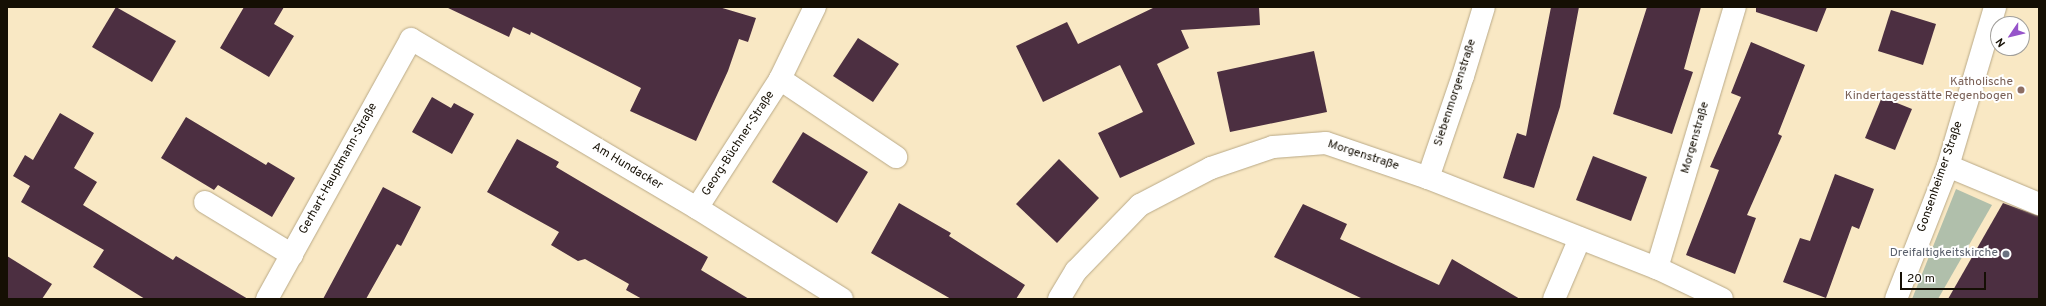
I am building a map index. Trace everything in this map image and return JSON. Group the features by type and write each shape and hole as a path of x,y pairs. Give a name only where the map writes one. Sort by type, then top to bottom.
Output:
{"street":[{"name":"Georg-Büchner-Straße","path":"697,208 780,79 815,7"},
{"name":"Siebenmorgenstraße","path":"1428,178 1463,76 1484,7"},
{"name":"Morgenstraße","path":"1657,268 1734,7"},
{"name":"Gonsenheimer Straße","path":"1896,299 1948,166 1995,7"},
{"name":"Am Hundacker","path":"411,39 697,208 842,299"},
{"name":"Gerhart-Hauptmann-Straße","path":"267,299 411,39"},
{"name":"Georg-Büchner-Straße","path":"780,79 896,157"},
{"name":"Morgenstraße","path":"1059,299 1076,271 1140,205 1211,168 1273,147 1326,143 1428,178 1657,268 1722,299"},
{"path":"1948,166 2039,204"},
{"path":"205,202 292,255"},
{"path":"1554,299 1580,238"}],"green space":[{"path":"1956,189 1992,205 1938,299 1912,299"}],"building":[{"path":"116,7 176,41 152,82 92,47"},
{"path":"244,7 284,7 274,24 294,36 269,77 220,48"},
{"path":"446,7 719,7 756,18 748,42 739,39 728,71 696,141 630,111 641,88 531,32 530,35 513,27 509,37"},
{"path":"1155,7 1259,7 1260,25 1181,30 1189,48 1157,64 1195,144 1120,178 1098,133 1143,112 1120,65 1043,102 1016,46 1067,22 1078,44"},
{"path":"1551,7 1579,7 1560,107 1534,188 1503,178 1517,133 1526,136"},
{"path":"1647,7 1701,7 1684,69 1693,72 1672,134 1613,114"},
{"path":"1756,7 1827,7 1817,32 1756,12"},
{"path":"1891,10 1936,24 1923,65 1878,51"},
{"path":"858,38 899,64 873,102 833,76"},
{"path":"1751,42 1805,65 1778,134 1782,136 1747,215 1756,218 1735,274 1686,255 1719,170 1710,167 1741,97 1731,93"},
{"path":"1314,51 1327,112 1230,132 1217,72"},
{"path":"432,97 451,108 454,103 474,114 452,154 412,132"},
{"path":"1882,97 1912,109 1895,150 1865,138"},
{"path":"60,113 94,133 74,168 97,182 83,205 173,260 176,256 248,299 145,299 93,267 104,250 21,202 30,186 13,176 25,155 33,160"},
{"path":"186,117 266,165 268,162 295,178 272,217 218,185 214,190 161,158"},
{"path":"803,132 868,172 837,223 772,182"},
{"path":"517,139 559,162 556,167 708,257 701,270 749,299 642,299 626,290 629,284 585,259 578,261 551,245 559,232 487,192"},
{"path":"1593,156 1647,177 1631,221 1576,200"},
{"path":"1059,159 1099,198 1057,243 1016,204"},
{"path":"1835,174 1874,189 1859,229 1852,226 1826,298 1783,282 1800,238 1810,241"},
{"path":"383,187 421,207 401,246 397,244 366,299 323,299"},
{"path":"899,203 951,233 949,236 1025,285 1016,299 951,299 871,253"},
{"name":"Dreifaltigkeitskirche","path":"2003,203 2039,216 2039,299 1948,299"},
{"path":"1303,204 1347,224 1340,239 1439,285 1452,259 1520,299 1363,299 1274,257"},
{"path":"7,256 52,284 42,299 7,299"}],"place":[{"name":"Katholische Kindertagesstätte Regenbogen","path":"2021,90"},
{"name":"Dreifaltigkeitskirche","path":"2006,254"}]}
